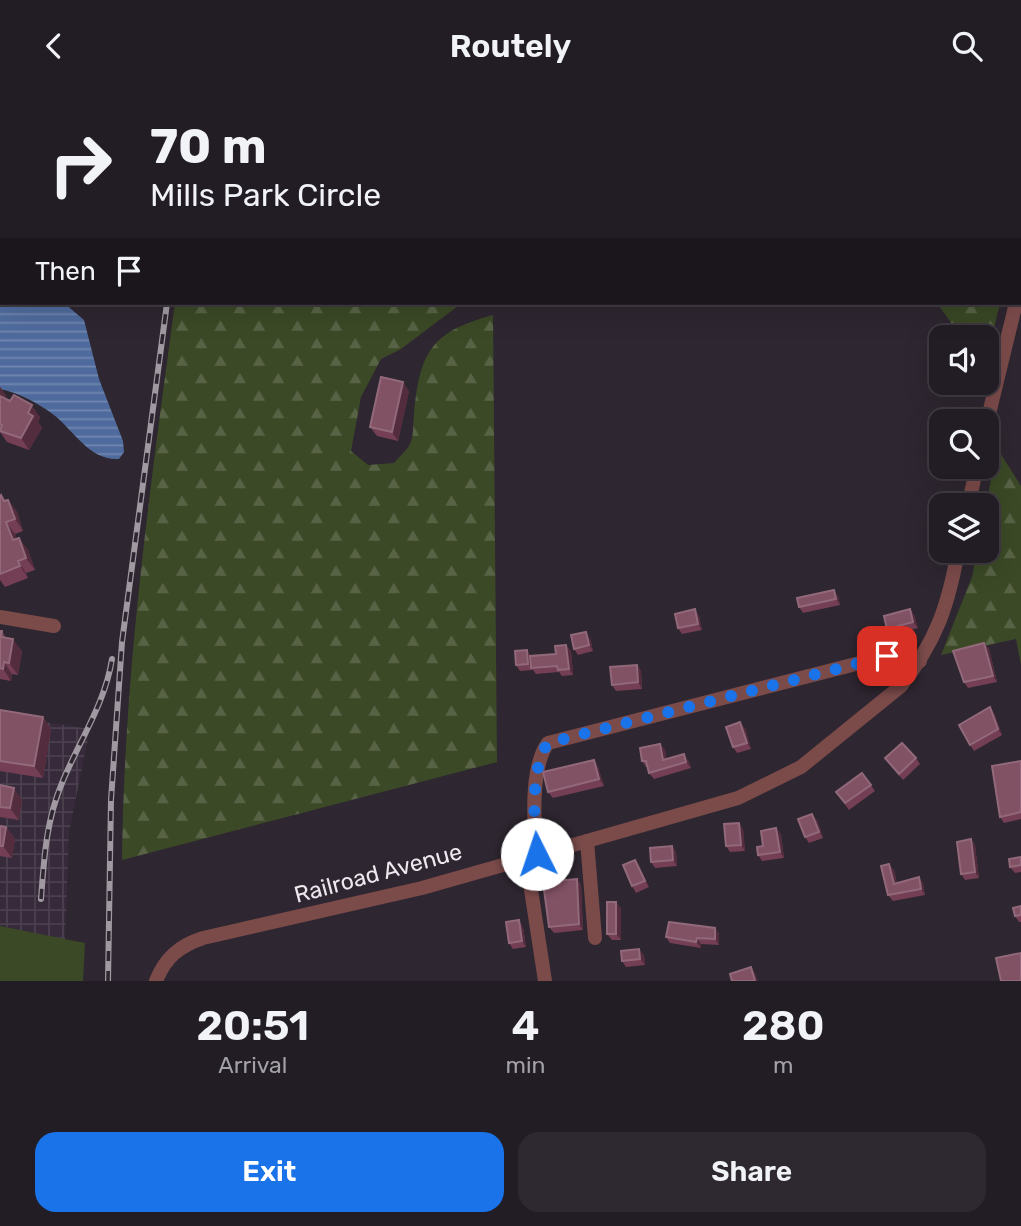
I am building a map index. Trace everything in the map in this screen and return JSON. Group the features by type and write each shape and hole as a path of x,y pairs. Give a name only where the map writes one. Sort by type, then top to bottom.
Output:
{"street":[{"path":"990,409 1016,305"},
{"name":"Railroad Avenue","path":"156,981 164,964 178,948 203,938 422,888 719,804 784,776 822,751 901,686 919,661 943,618 955,563"},
{"path":"0,617 54,626"},
{"path":"545,981 532,855 538,769 540,756 548,743 887,656 919,661"},
{"path":"587,841 595,938"}],"shaded area":[{"path":"0,715 90,729 69,832 65,940 0,926"}],"green space":[{"path":"175,305 459,305 401,349 381,359 361,397 351,451 368,465 394,463 411,443 420,375 432,348 455,329 493,315 497,762 122,860 133,650"},
{"path":"938,305 1000,305 995,325 953,325"},
{"path":"999,451 1021,486 1021,665 1016,639 941,655 972,577 975,563 999,563 999,493 988,493 991,479 999,479"},
{"path":"0,926 85,943 83,981 0,981"}],"water":[{"path":"0,305 66,305 84,320 99,379 123,441 124,452 119,459 99,455 83,444 48,411 21,396 0,389"}],"building":[{"path":"381,377 403,382 392,432 370,427"},
{"path":"14,395 32,405 28,413 33,416 21,438 0,431 0,396 10,401"},
{"path":"0,496 4,501 8,500 15,519 6,522 13,540 19,538 26,558 18,561 20,566 0,574"},
{"path":"834,590 836,599 799,607 797,598"},
{"path":"695,609 698,624 678,628 675,614"},
{"path":"910,609 913,622 887,629 884,616"},
{"path":"0,631 1,637 13,639 9,663 4,662 3,669 0,668"},
{"path":"586,632 589,645 574,649 571,635"},
{"path":"984,643 993,676 964,682 953,651"},
{"path":"566,645 569,669 558,670 557,666 531,668 530,656 556,654 555,646"},
{"path":"527,650 528,664 516,665 515,651"},
{"path":"637,665 638,682 612,685 610,667"},
{"path":"990,707 998,729 970,745 959,725"},
{"path":"0,710 43,717 34,766 0,761"},
{"path":"740,722 747,743 733,747 726,727"},
{"path":"902,743 916,758 899,774 885,758"},
{"path":"660,744 663,760 684,754 686,762 649,773 646,761 642,761 640,748"},
{"path":"594,760 599,779 548,792 543,772"},
{"path":"1021,761 1021,812 1000,817 992,766"},
{"path":"862,773 871,785 845,803 836,792"},
{"path":"0,785 14,788 10,808 0,807"},
{"path":"812,814 819,832 805,837 798,819"},
{"path":"739,823 741,845 726,846 724,824"},
{"path":"0,826 6,827 3,846 0,846"},
{"path":"776,828 780,852 758,855 757,847 763,846 761,831"},
{"path":"971,839 975,872 961,874 957,842"},
{"path":"672,846 673,860 651,862 650,848"},
{"path":"1021,857 1021,865 1010,867 1009,859"},
{"path":"635,860 645,881 632,886 623,865"},
{"path":"889,864 894,884 919,877 921,889 888,895 881,866"},
{"path":"577,879 579,924 549,927 543,882"},
{"path":"607,902 616,902 616,934 607,934"},
{"path":"1021,906 1021,915 1015,916 1013,908"},
{"path":"519,920 522,941 509,943 506,922"},
{"path":"669,922 715,928 715,939 697,938 696,942 666,937"},
{"path":"639,949 640,959 622,961 621,951"},
{"path":"1021,953 1021,981 1001,981 996,958"},
{"path":"751,967 755,981 732,981 730,974"}],"railway":[{"path":"108,981 111,800 122,642 167,305"},
{"path":"41,899 52,812 62,783 98,707 112,659"}],"route":[{"path":"537,854 534,827 538,769 540,756 548,743 827,674 887,656"}]}
